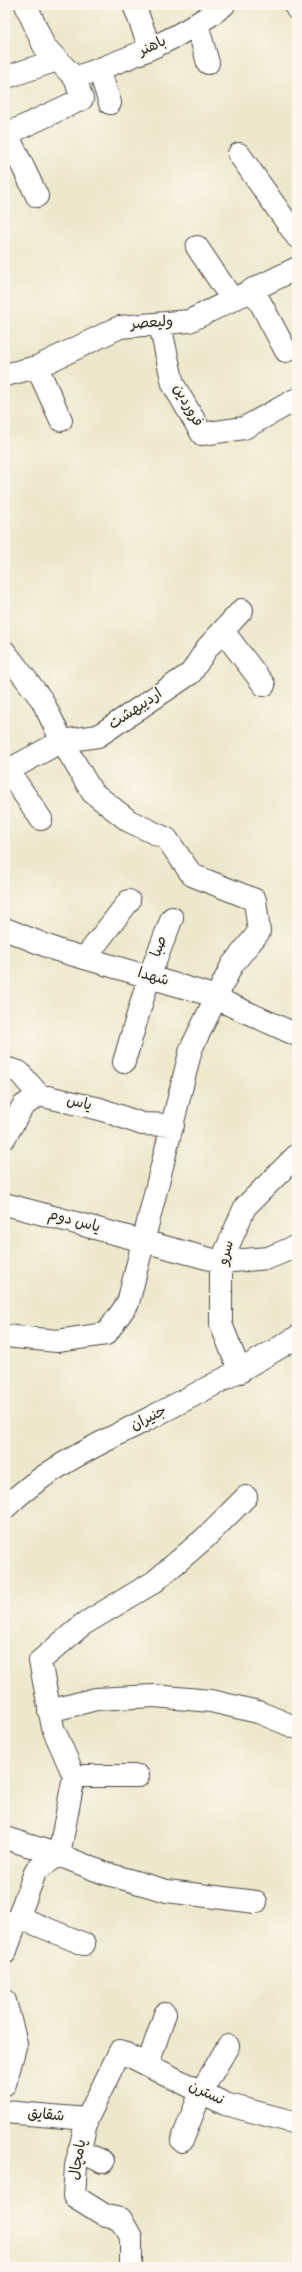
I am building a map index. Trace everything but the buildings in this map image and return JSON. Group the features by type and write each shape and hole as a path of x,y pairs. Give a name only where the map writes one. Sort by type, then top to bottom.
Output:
{"street":[{"path":"26,5 44,46 75,78 82,99 6,134 37,196"},
{"path":"134,5 150,48"},
{"name":"باهنر","path":"75,78 150,48 197,24 224,5"},
{"path":"295,5 297,9"},
{"path":"197,24 208,63"},
{"path":"7,77 57,60"},
{"path":"99,69 110,104"},
{"path":"239,154 297,237"},
{"path":"197,247 232,299"},
{"name":"ولیعصر","path":"5,375 37,367 120,327 160,325 189,321 253,289 295,272"},
{"path":"253,289 286,351"},
{"name":"فروردین","path":"160,325 173,384 202,434 244,428 297,399"},
{"path":"37,367 61,420"},
{"name":"اردیبهشت","path":"6,769 62,740 98,736 191,673 207,648 242,610"},
{"path":"223,632 264,685"},
{"path":"5,1336 57,1341 106,1334 128,1303 191,1049 232,965 259,932 255,900 192,874 167,839 129,821 92,792 62,740 42,700 6,654"},
{"path":"6,769 41,819"},
{"path":"85,958 129,901"},
{"name":"صبا","path":"124,1062 149,977 172,918"},
{"name":"شهدا","path":"5,929 57,950 204,993 295,1029"},
{"path":"5,1068 19,1072 39,1095 23,1106 5,1137"},
{"name":"یاس","path":"39,1095 100,1109 142,1124 173,1125"},
{"name":"سرو","path":"240,1372 221,1324 221,1262 245,1207 297,1155"},
{"name":"یاس دوم","path":"5,1204 221,1262"},
{"path":"221,1262 268,1258 297,1246"},
{"name":"جنیران","path":"5,1508 18,1495 81,1453 240,1372 297,1337"},
{"path":"5,1952 36,1870 59,1855 74,1776 53,1728 40,1661 82,1626 154,1582 205,1538 246,1497"},
{"path":"49,1711 96,1699 154,1696 211,1701 258,1712 297,1728"},
{"path":"74,1776 138,1776"},
{"path":"5,1838 59,1855 104,1873 167,1891 256,1902"},
{"path":"18,1917 84,1944"},
{"path":"5,2001 16,2043 5,2084"},
{"path":"148,2064 164,2014"},
{"path":"182,2141 201,2092 228,2046"},
{"name":"نسترن","path":"120,2050 225,2104 297,2123"},
{"name":"پامچال","path":"120,2050 88,2120 76,2166 74,2196 106,2216 121,2218 131,2237 130,2267"},
{"name":"شقایق","path":"5,2112 88,2120"},
{"path":"79,2151 103,2162"}]}
